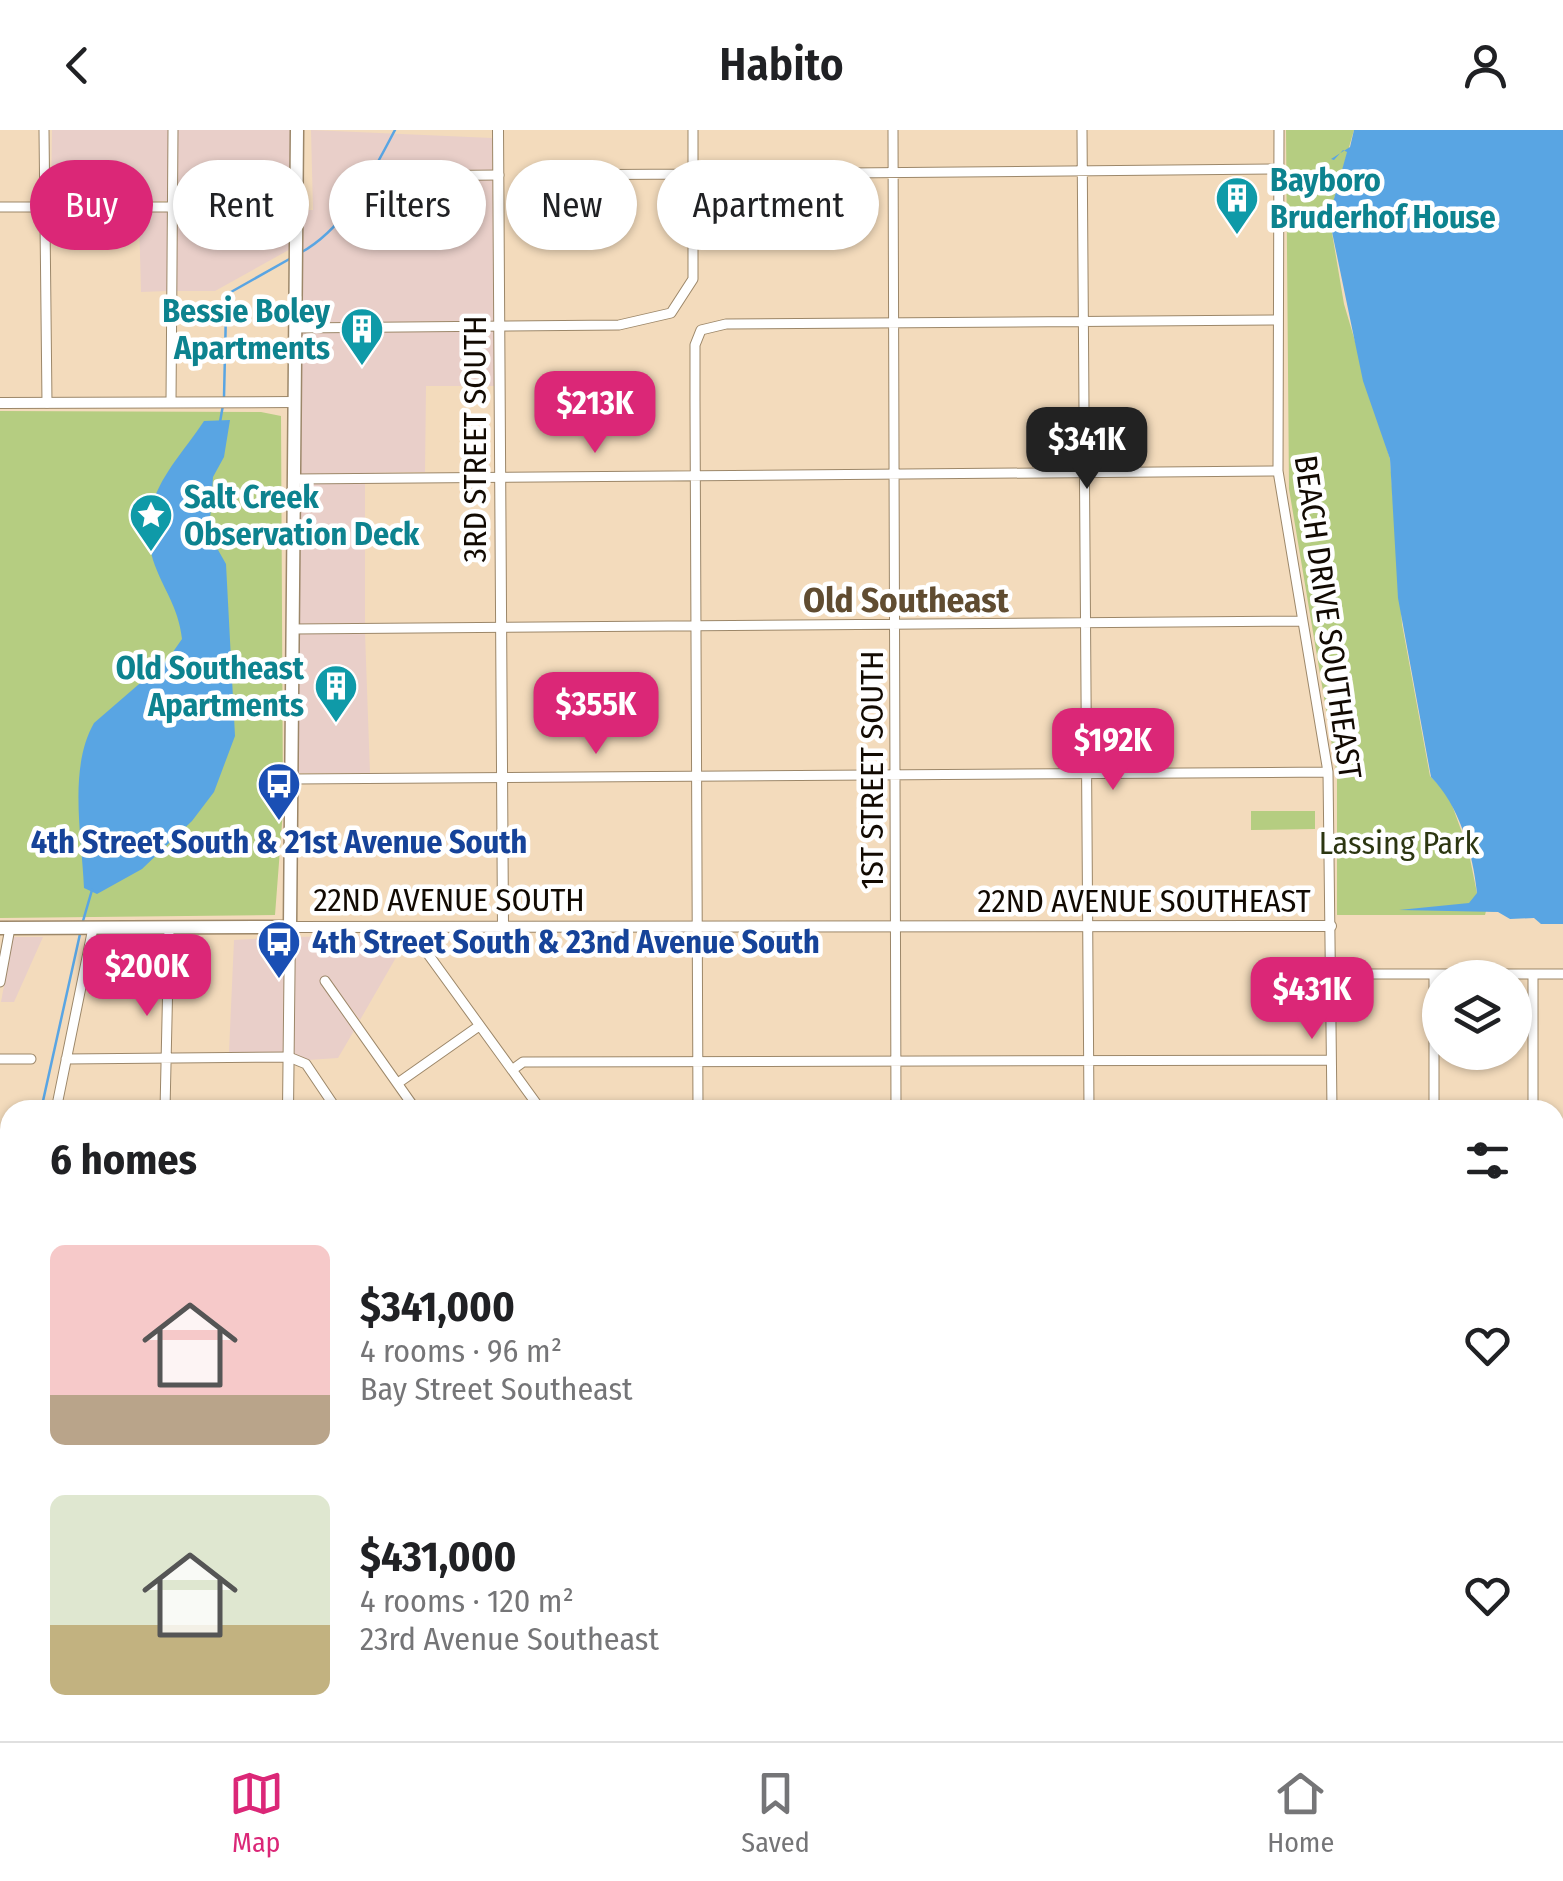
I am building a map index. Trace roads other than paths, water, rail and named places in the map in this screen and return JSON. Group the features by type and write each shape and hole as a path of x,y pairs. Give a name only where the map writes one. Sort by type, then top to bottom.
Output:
{"main road":[{"path":"297,130 297,160"},
{"path":"290,928 298,250"},
{"name":"22ND AVENUE SOUTH","path":"5,928 290,928"}],"street":[{"path":"44,130 44,160"},
{"path":"172,402 173,130"},
{"name":"3RD STREET SOUTH","path":"498,130 503,927"},
{"path":"693,130 693,160"},
{"name":"1ST STREET SOUTH","path":"892,130 896,1100"},
{"path":"1082,130 1089,1100"},
{"name":"BEACH DRIVE SOUTHEAST","path":"1280,130 1278,471 1328,772 1332,1100"},
{"path":"879,173 1280,170"},
{"path":"486,175 499,175"},
{"path":"0,207 30,206"},
{"path":"153,206 172,206"},
{"path":"45,250 47,403"},
{"path":"298,328 630,324 671,313 692,279 692,250"},
{"path":"698,1100 696,345 701,330 726,324 1278,320"},
{"path":"0,403 295,402"},
{"path":"295,479 1278,471"},
{"path":"294,629 1302,622"},
{"path":"294,778 1328,772"},
{"name":"22ND AVENUE SOUTHEAST","path":"898,926 1331,926"},
{"name":"22ND AVENUE SOUTH","path":"290,928 898,926"},
{"path":"419,927 420,943 533,1100"},
{"path":"0,982 5,928"},
{"path":"58,1100 92,928"},
{"path":"165,1100 169,928"},
{"path":"288,1100 290,928"},
{"path":"1333,974 1422,974"},
{"path":"1533,1100 1533,974 1563,974"},
{"path":"325,981 409,1100"},
{"path":"398,1083 479,1026"},
{"path":"66,1059 289,1057 306,1064 330,1100"},
{"path":"0,1059 31,1059"},
{"path":"512,1070 523,1062 1332,1060"},
{"path":"1434,1070 1434,1100"}],"water":[{"path":"1354,130 1563,130 1563,924 1541,924 1534,918 1510,919 1498,912 1399,910 1469,903 1477,893 1463,830 1449,801 1431,777 1398,598 1390,459 1363,381 1331,227 1332,206 1347,152 1344,151 1350,147"},
{"path":"230,420 224,457 213,477 209,534 226,564 235,736 214,792 192,821 142,869 97,894 84,888 79,826 79,782 86,741 94,723 168,659 182,639 174,607 153,560 149,519 153,501 160,484 204,421"}],"waterway":[{"path":"300,253 344,215 395,130"},
{"path":"224,397 226,311 231,292 293,257"},
{"path":"220,422 223,405"},
{"path":"83,921 92,890"},
{"path":"43,1100 80,934"}],"place":[{"name":"Bayboro Bruderhof House","path":"1237,236"},
{"name":"Bessie Boley Apartments","path":"362,367"},
{"name":"Salt Creek Observation Deck","path":"151,553"},
{"name":"Old Southeast Apartments","path":"336,724"},
{"name":"4th Street South & 21st Avenue South","path":"279,822"},
{"name":"4th Street South & 23nd Avenue South","path":"279,980"}],"district":[{"name":"Old Southeast","path":"906,600"}],"park label":[{"name":"Lassing Park","path":"1399,843"}]}
